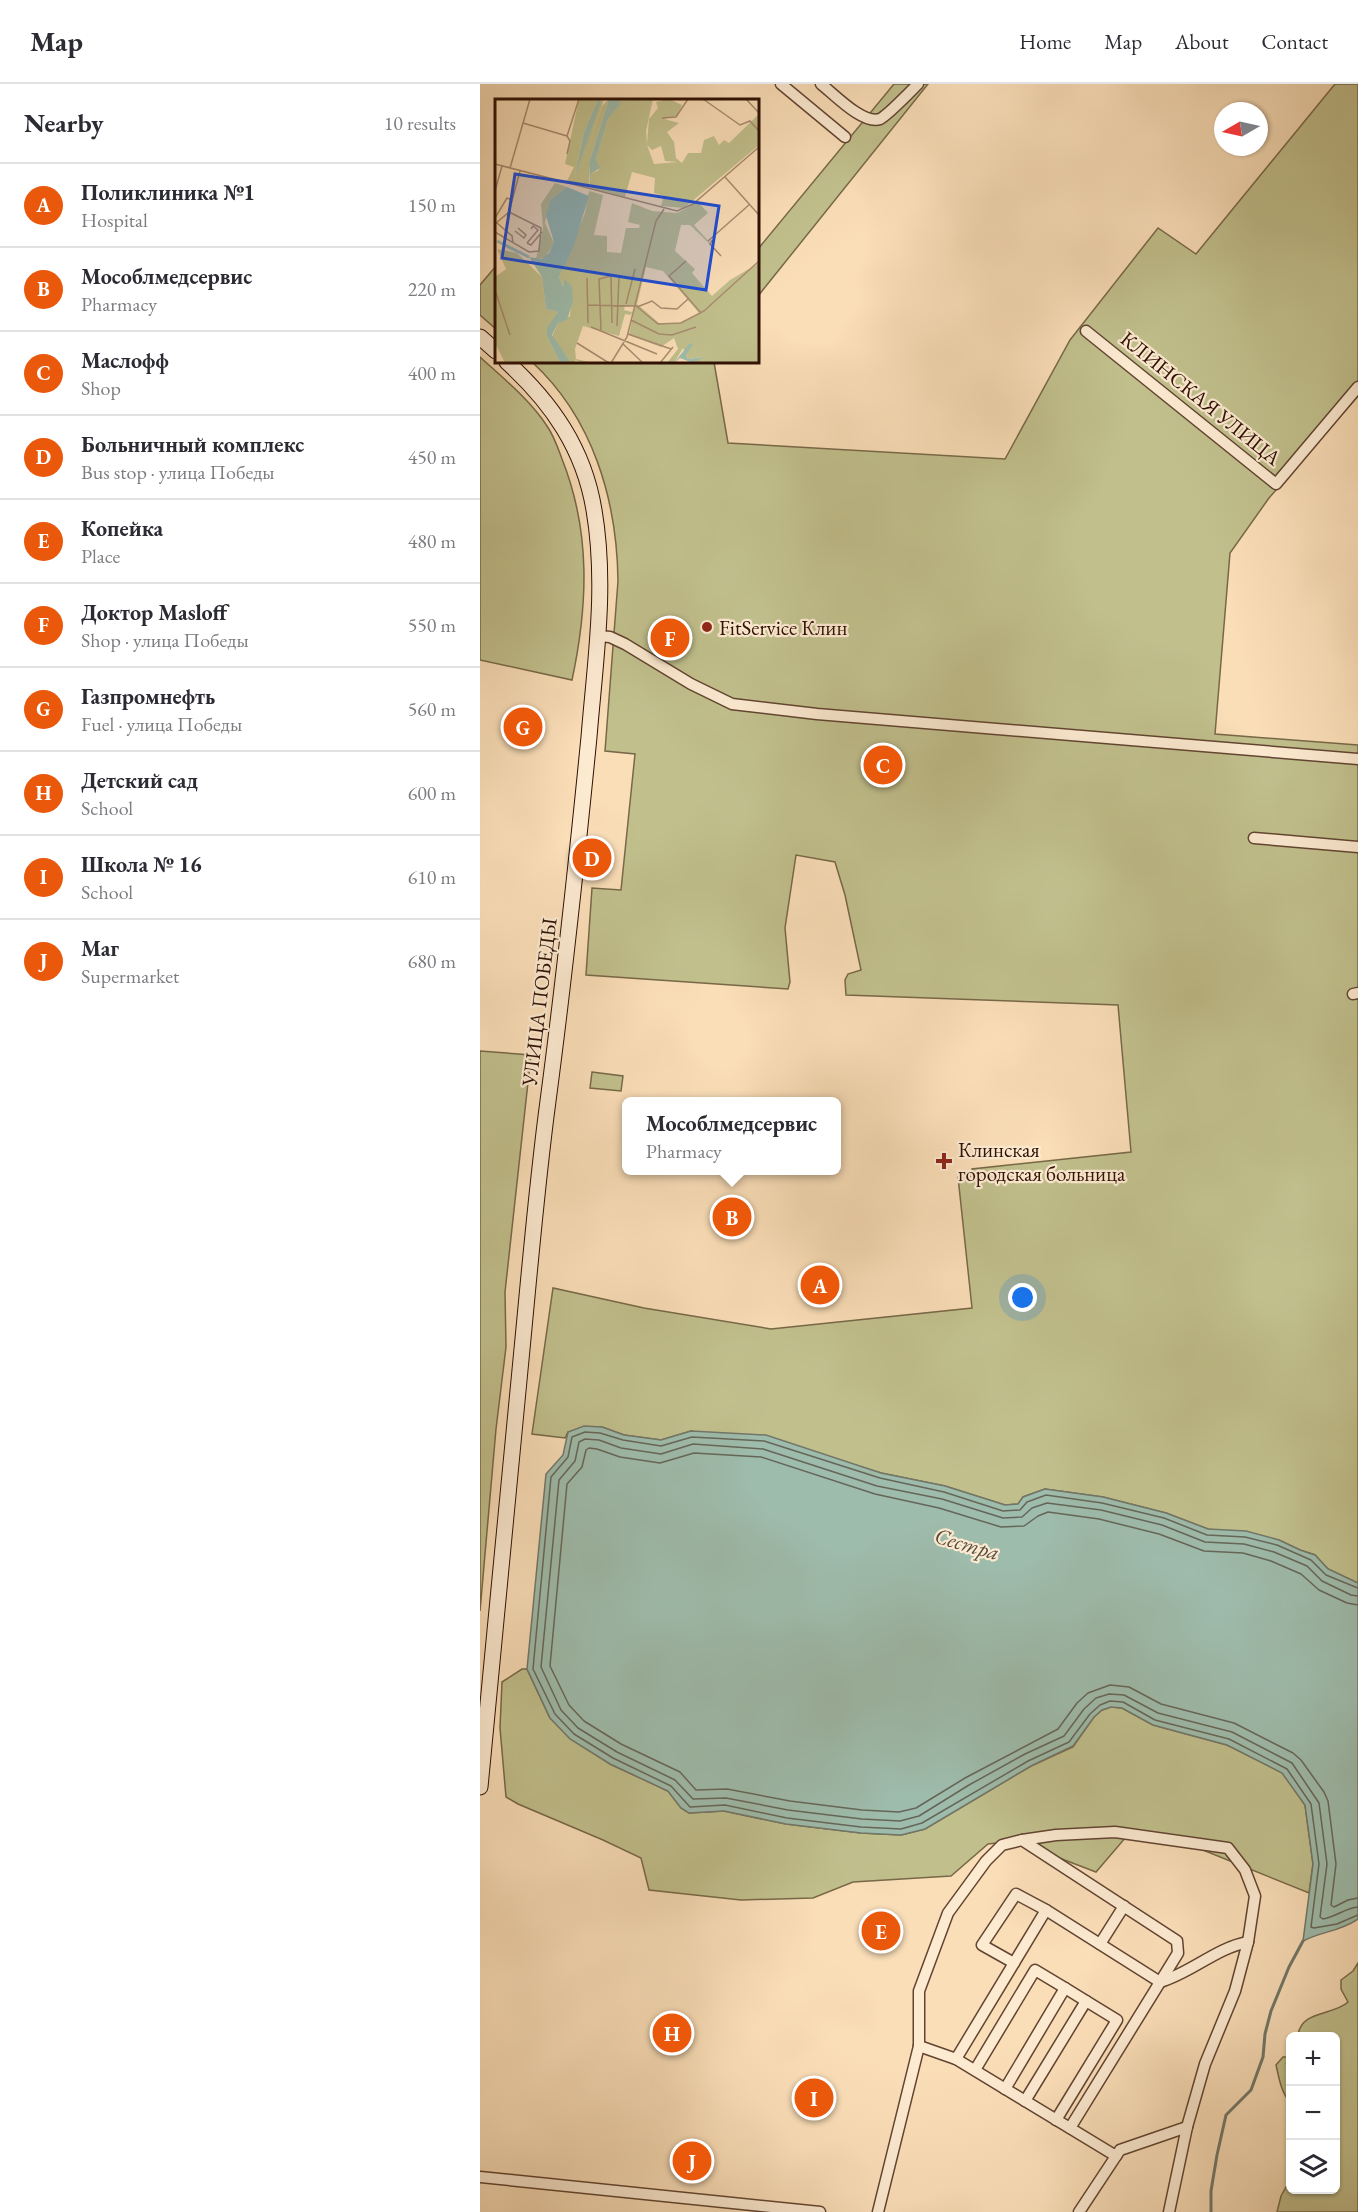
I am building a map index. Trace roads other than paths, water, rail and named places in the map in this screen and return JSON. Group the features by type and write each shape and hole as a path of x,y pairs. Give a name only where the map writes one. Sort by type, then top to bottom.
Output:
{"street":[{"path":"781,84 845,137"},
{"path":"821,84 861,116 871,120 881,118 918,84"},
{"name":"КЛИНСКАЯ УЛИЦА","path":"1086,331 1276,484 1358,387"},
{"path":"480,337 495,350"},
{"name":"УЛИЦА ПОБЕДЫ","path":"480,1786 537,1194 575,881 598,636 600,581 594,507 585,476 566,431 555,414 536,390 508,363"},
{"path":"598,636 610,637 625,644 691,684 732,704 829,715 1358,759"},
{"path":"1254,838 1358,847"},
{"path":"878,2212 919,2046 919,1991 948,1913 986,1861 1002,1845 1056,1835 1115,1832 1228,1848 1245,1870 1255,1896 1248,1942 1235,1991 1205,2064 1187,2127 1169,2212"},
{"path":"1022,1840 1177,1941 1178,1953 1070,2128"},
{"path":"1014,1963 982,1945 1016,1894 1046,1910 1160,1982 1174,1978 1234,1945 1248,1942"},
{"path":"1100,1944 1124,1906"},
{"path":"956,2059 1046,1910"},
{"path":"975,2070 1035,1970 1117,2020 1056,2120"},
{"path":"1005,2089 1065,1988"},
{"path":"1025,2101 1086,2001"},
{"path":"919,2046 956,2059 1116,2156"},
{"path":"1079,2212 1120,2150 1187,2127"},
{"path":"480,2177 743,2208 820,2212"}],"water":[{"name":"Сестра","path":"584,1426 602,1427 624,1435 661,1440 691,1431 766,1435 881,1473 945,1486 1005,1505 1018,1504 1023,1497 1045,1489 1103,1497 1166,1513 1208,1529 1246,1531 1279,1540 1315,1555 1328,1569 1358,1583 1358,1919 1344,1927 1303,1941 1313,1864 1305,1805 1282,1773 1227,1745 1153,1725 1122,1708 1111,1707 1102,1710 1094,1717 1073,1746 1031,1766 925,1829 901,1835 861,1833 786,1824 724,1811 689,1813 681,1808 668,1791 610,1764 570,1739 550,1718 527,1669 546,1474 563,1455 568,1432"}],"waterway":[{"path":"1211,2212 1211,2191 1226,2115 1251,2090 1263,2057 1265,2034 1271,2011 1289,1967 1303,1941"}],"place":[{"name":"FitService Клин","path":"707,627"},
{"name":"Доктор Masloff","path":"670,638"},
{"name":"Газпромнефть","path":"523,727"},
{"name":"Маслофф","path":"883,765"},
{"name":"Больничный комплекс","path":"592,858"},
{"name":"Клинская городская больница","path":"944,1161"},
{"name":"Мособлмедсервис","path":"732,1217"},
{"name":"Поликлиника №1","path":"820,1285"},
{"name":"Копейка","path":"881,1931"},
{"name":"Детский сад","path":"672,2033"},
{"name":"Школа № 16","path":"814,2098"},
{"name":"Маг","path":"692,2161"}]}
